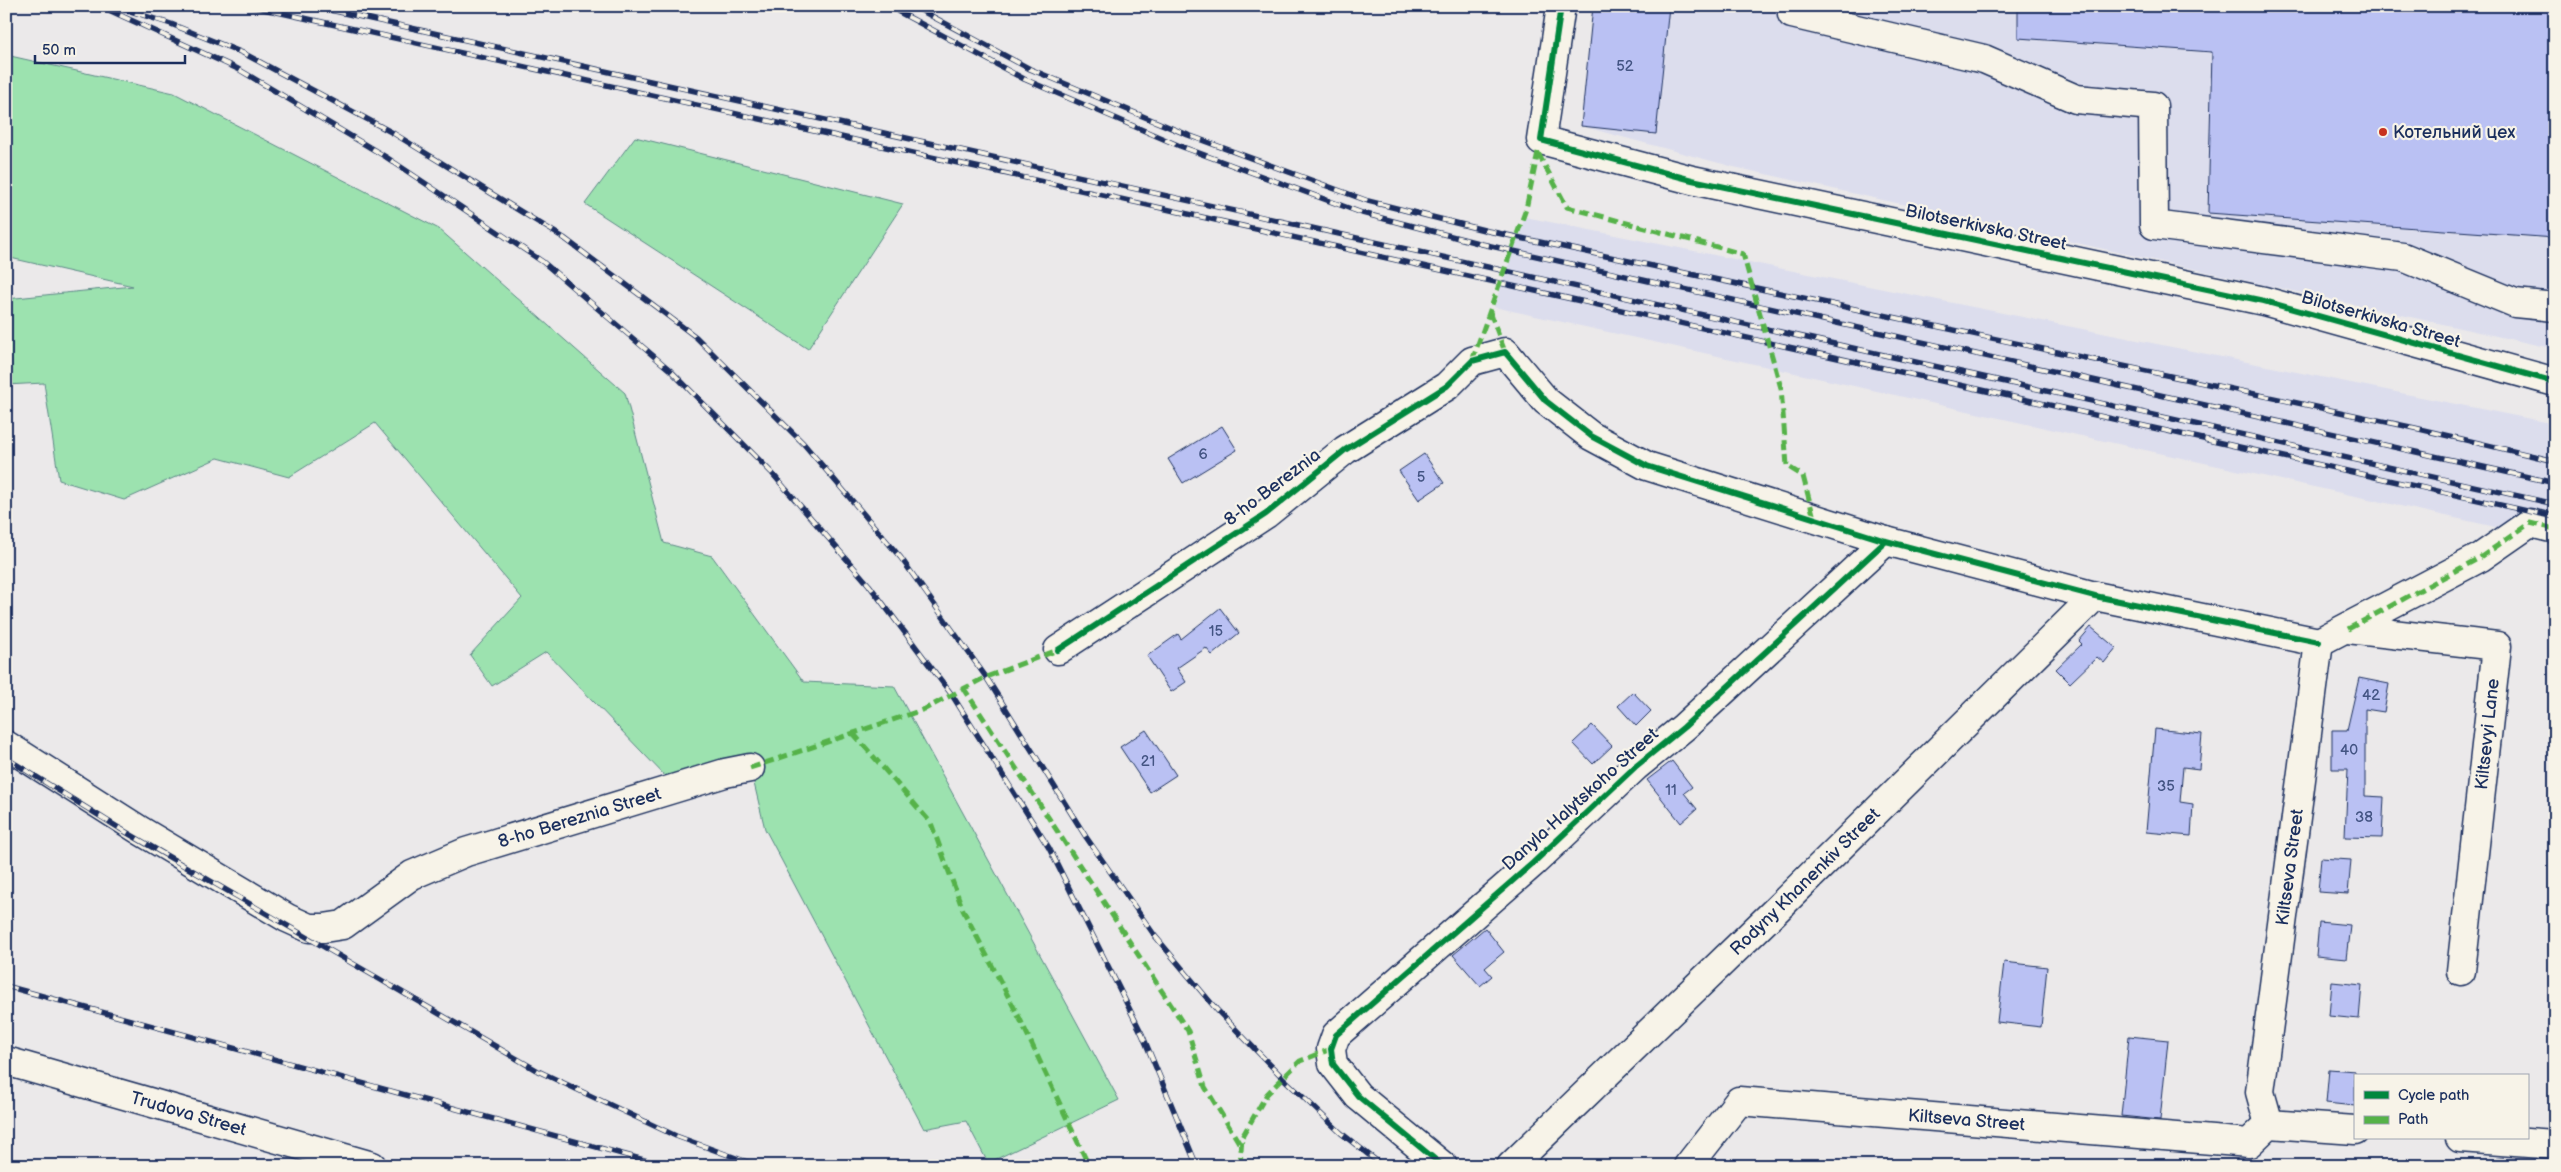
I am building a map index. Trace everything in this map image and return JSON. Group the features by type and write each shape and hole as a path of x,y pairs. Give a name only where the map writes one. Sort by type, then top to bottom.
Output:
{"street":[{"name":"Bilotserkivska Street","path":"1561,6 1541,140 1692,180 2264,301 2555,382"},
{"path":"1792,14 1984,59 2076,99 2153,106 2154,225 2403,257 2515,303 2555,307"},
{"name":"8-ho Bereznia","path":"1058,650 1266,514 1345,450 1447,386 1472,361 1505,352 1546,401 1591,436 1647,466 1886,541"},
{"path":"1886,541 2095,596 2319,642 2348,629 2481,557 2530,523 2555,529"},
{"name":"Danyla Halytskoho Street","path":"1443,1166 1358,1096 1333,1064 1331,1049 1336,1035 1533,863 1635,767 1684,727 1886,541"},
{"name":"Rodyny Khanenkiv Street","path":"1511,1166 1772,914 2095,596"},
{"name":"Kiltsevyi Lane","path":"2348,629 2497,646 2461,971"},
{"name":"Kiltseva Street","path":"1688,1166 1739,1101 2249,1143 2269,1124 2260,1092 2319,642"},
{"name":"8-ho Bereznia Street","path":"6,745 141,831 286,918 309,928 342,925 412,875 466,852 725,773 750,768"},
{"name":"Trudova Street","path":"6,1061 372,1166"},
{"path":"2269,1124 2354,1130"},
{"path":"2487,1140 2555,1145"}],"shaded area":[{"path":"1593,6 2555,6 2555,349 1734,167 1581,126"},
{"path":"1525,217 2555,424 2555,540 1494,307"}],"green space":[{"path":"6,55 174,93 439,229 625,393 664,543 712,556 804,682 894,686 1119,1100 988,1163 966,1121 924,1129 765,829 747,754 667,778 546,652 492,686 470,655 522,598 375,423 289,477 218,458 124,500 59,480 44,383 6,385 6,299 133,286 6,257"},
{"path":"635,137 903,204 808,349 585,204"}],"building":[{"path":"1593,6 1669,6 1656,134 1581,126"},
{"name":"Котельний цех","path":"2018,6 2555,6 2555,238 2208,213 2212,52 2018,38"},
{"path":"1222,426 1237,450 1183,483 1168,459"},
{"path":"1424,454 1444,483 1419,500 1399,471"},
{"path":"1220,608 1239,633 1212,655 1206,648 1177,668 1186,682 1171,692 1147,656 1178,634 1181,639"},
{"path":"2091,627 2116,648 2104,663 2097,657 2070,683 2056,669 2082,644 2079,641"},
{"path":"2359,678 2389,684 2384,712 2365,709 2365,796 2384,797 2382,838 2345,837 2348,769 2332,769 2332,730 2347,730"},
{"path":"1633,692 1651,711 1636,726 1618,706"},
{"path":"1592,725 1612,746 1593,764 1573,743"},
{"path":"2155,729 2202,734 2199,769 2183,767 2180,802 2193,804 2191,836 2146,832"},
{"path":"1146,730 1176,775 1150,792 1120,747"},
{"path":"1672,761 1692,787 1684,793 1697,809 1681,823 1647,780"},
{"path":"2321,858 2351,860 2348,894 2318,892"},
{"path":"2319,922 2350,925 2346,959 2316,956"},
{"path":"1485,928 1504,952 1485,968 1492,976 1480,986 1453,955"},
{"path":"2004,962 2047,967 2041,1027 1997,1022"},
{"path":"2332,982 2362,985 2359,1019 2329,1016"},
{"path":"2129,1036 2168,1040 2160,1120 2121,1116"},
{"path":"2329,1069 2355,1071 2354,1106 2326,1103"}],"railway":[{"path":"100,6 238,69 386,157 543,262 670,370 771,472 869,585 952,695 1049,848 1142,1034 1197,1166"},
{"path":"114,6 171,24 243,53 393,133 564,238 696,337 803,443 901,558 986,677 1086,837 1155,936 1217,1010 1283,1078 1341,1133 1383,1166"},
{"path":"250,6 2555,517"},
{"path":"312,6 2555,504"},
{"path":"888,6 1024,79 1180,146 1362,213 1482,244 2555,483"},
{"path":"913,6 1030,69 1188,135 1368,201 1488,231 2415,428 2555,461"},
{"path":"6,758 119,828 538,1071 676,1136 758,1166"},
{"path":"6,986 666,1166"}],"marked path":[{"path":"1472,361 1526,209 1538,152"},
{"path":"1538,153 1567,207 1743,254 1781,388 1787,466 1803,476 1814,518"},
{"path":"1490,312 1505,352"},
{"path":"2348,629 2481,557 2530,523 2555,529"},
{"path":"750,768 925,709 986,677 1058,650"},
{"path":"963,687 1188,1031 1205,1087 1241,1146"},
{"path":"853,733 931,823 963,910 1020,1019 1089,1166"},
{"path":"1240,1166 1242,1137 1267,1094 1300,1061 1331,1049"}],"cycle path":[{"path":"1561,6 1541,140 1692,180 2264,301 2555,382"},
{"path":"1058,650 1266,514 1345,450 1447,386 1472,361 1505,352 1546,401 1591,436 1647,466 1886,541 2095,596 2319,642"},
{"path":"1443,1166 1358,1096 1333,1064 1331,1049 1336,1035 1533,863 1635,767 1684,727 1886,541"}],"place":[{"name":"Котельний цех","path":"2383,132"}]}
